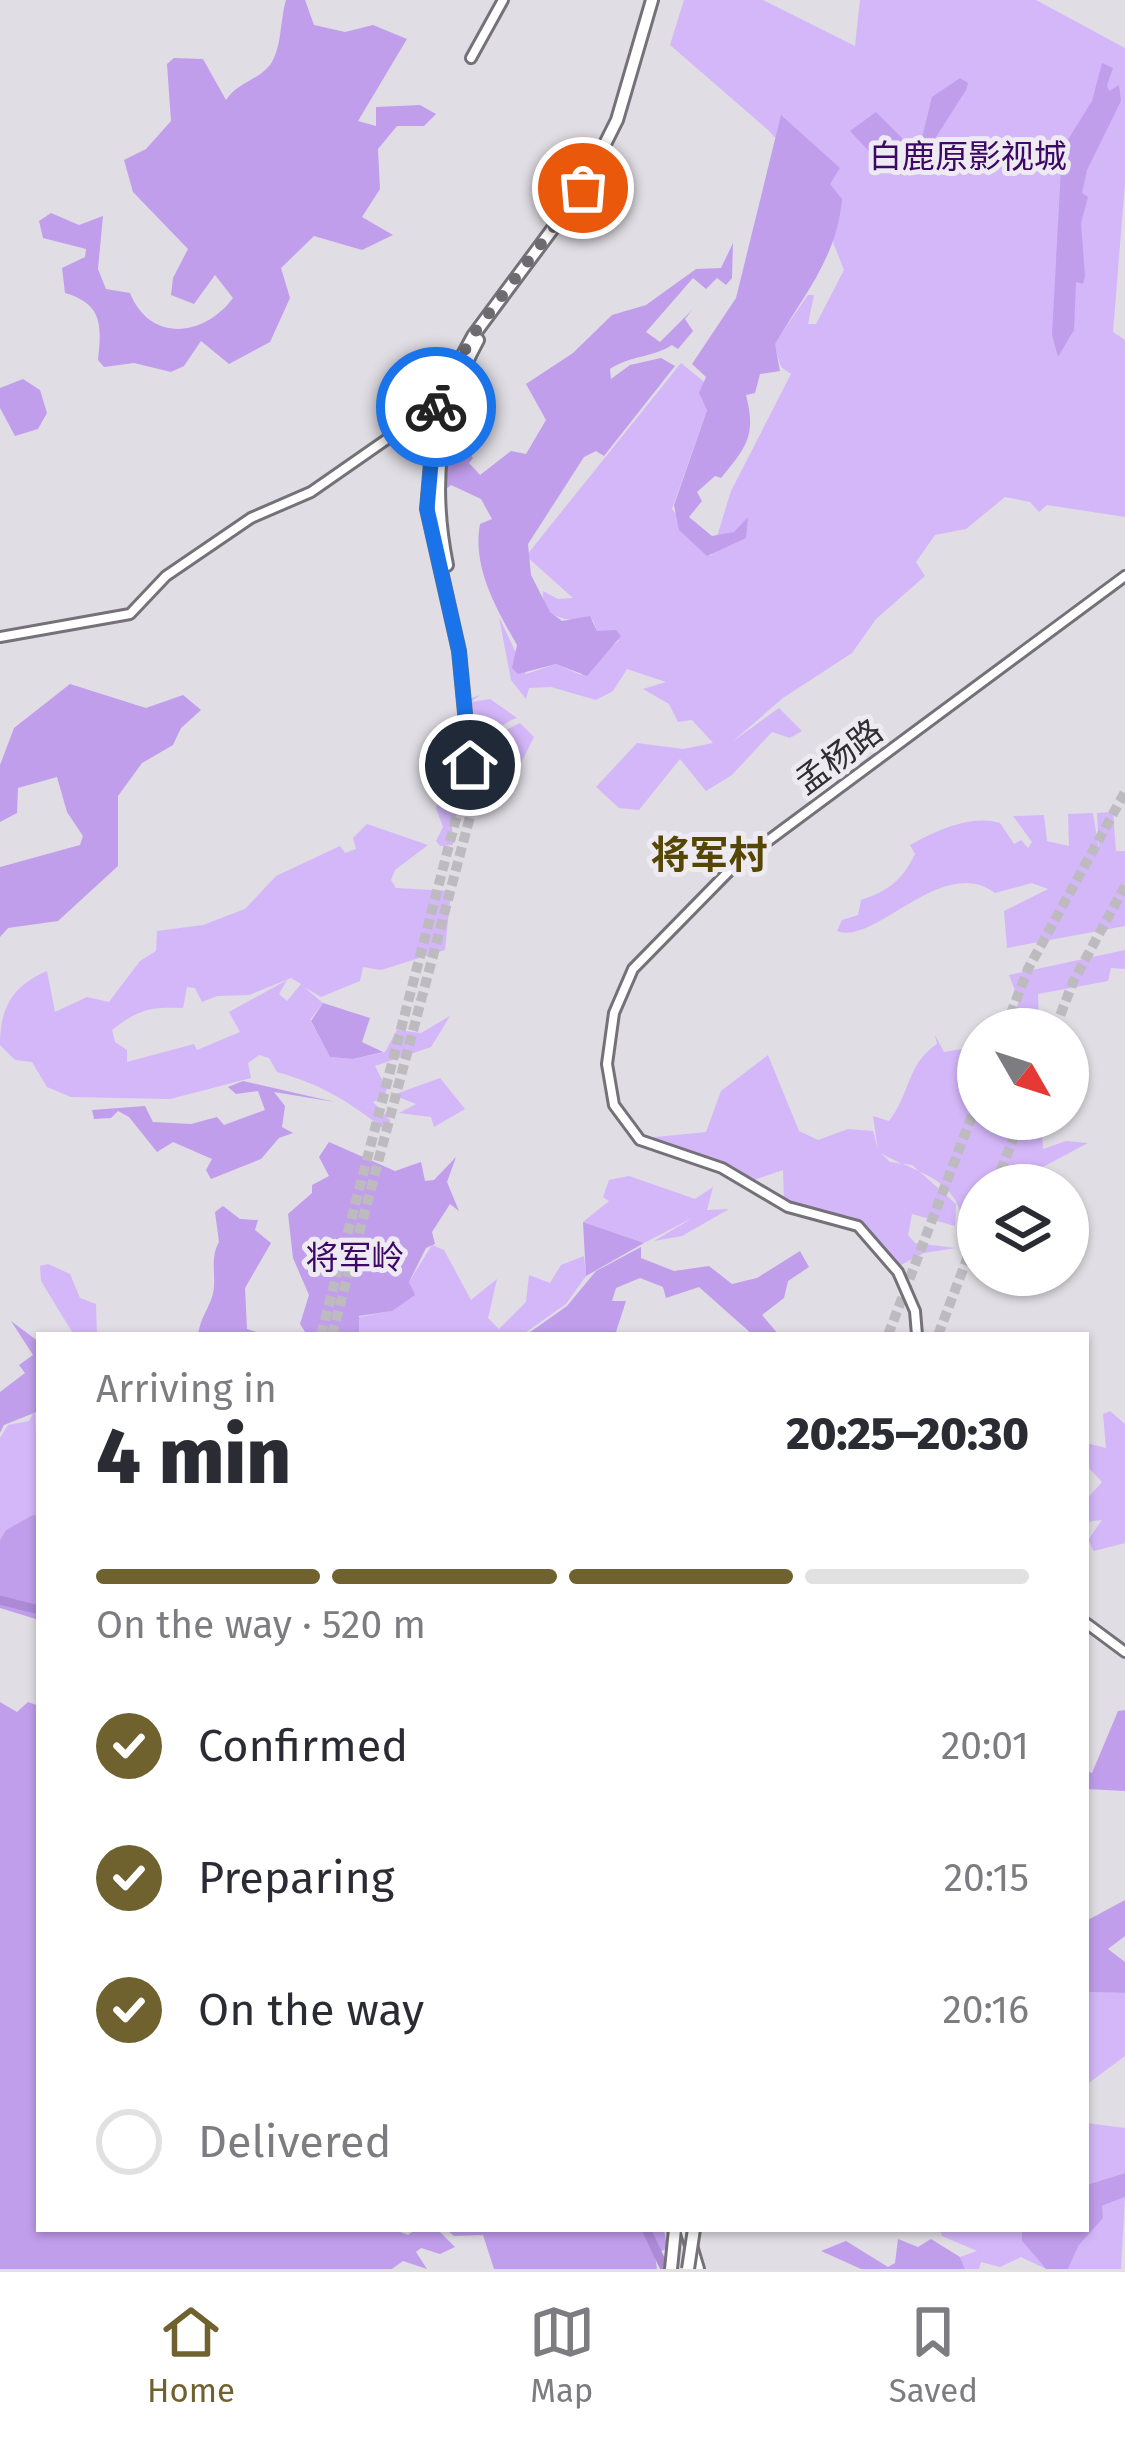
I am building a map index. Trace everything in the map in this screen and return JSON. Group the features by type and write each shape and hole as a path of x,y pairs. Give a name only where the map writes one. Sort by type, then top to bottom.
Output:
{"highway":[{"path":"656,0 622,121 589,192 478,340 459,374 447,416 436,507 464,650 472,765 459,651 427,509 436,405 472,336 583,188 617,120 656,0"},
{"path":"671,2269 683,2232"},
{"path":"685,2232 693,2269"}],"main road":[{"path":"470,58 503,0"},
{"path":"0,637 130,614 166,576 251,518 311,492 436,405"},
{"name":"孟杨路","path":"917,1332 915,1311 898,1272 858,1226 788,1207 722,1168 640,1140 614,1105 607,1064 614,1013 633,969 734,866 1125,576"},
{"path":"1089,1625 1125,1652"}],"green space":[{"path":"286,0 305,0 314,25 345,32 373,25 407,39 358,121 376,126 376,107 420,105 436,114 424,126 397,126 378,149 380,189 362,217 393,235 362,250 314,236 281,268 290,298 270,342 229,364 201,341 184,366 171,372 134,363 104,367 98,360 97,317 86,303 65,293 62,268 85,257 86,249 43,238 39,221 51,213 79,225 103,216 98,269 106,289 130,293 150,320 164,327 193,327 221,311 233,298 215,275 194,304 171,295 173,278 188,249 133,192 124,160 146,149 171,121 167,64 174,58 203,59 226,100 270,65"},
{"name":"白鹿原影视城","path":"684,0 763,0 855,46 860,0 1036,0 1125,48 1125,183 1113,332 1125,340 1125,517 1047,505 1039,512 1030,502 1005,497 966,529 935,535 916,562 925,576 876,619 852,653 783,698 732,742 779,708 802,731 790,738 772,732 732,775 706,791 680,759 639,810 619,808 596,787 637,743 683,749 713,743 692,720 678,722 669,704 643,689 666,682 627,669 613,691 596,700 551,687 529,688 526,699 511,680 499,617 526,674 556,664 581,675 619,640 597,631 593,620 552,614 543,591 558,599 573,598 526,556 681,363 714,390 672,509 711,556 731,491 791,374 781,367 774,344 808,295 814,295 808,324 816,324 844,270 804,169 768,130 670,45"},
{"path":"1102,63 1113,68 1107,85 1109,91 1119,85 1121,101 1087,170 1082,193 1088,197 1081,223 1085,276 1083,284 1076,282 1074,330 1058,357 1052,335 1062,149 1092,101"},
{"path":"960,78 968,83 966,90 915,170 879,162 850,131 876,112 918,154 932,97"},
{"path":"781,115 840,168 830,184 842,199 839,220 817,276 775,344 780,371 760,374 755,393 746,395 750,430 743,448 721,478 715,476 697,492 702,501 689,517 712,536 734,532 748,517 746,538 707,556 679,530 674,505 707,410 699,393 706,377 692,364 736,298"},
{"path":"733,243 732,278 726,285 717,278 706,289 693,278 646,332 660,342 692,310 685,319 693,331 678,349 672,345 610,369 611,379 630,365 661,358 675,366 604,456 596,451 584,457 528,544 531,575 550,612 562,621 590,616 597,631 616,630 621,636 587,676 556,664 518,674 512,668 517,645 494,602 479,556 480,524 492,519 481,499 451,485 441,493 433,476 466,435 465,446 473,458 469,463 480,475 511,451 526,454 546,420 526,384 573,353 612,315 646,305 696,269 721,268"},
{"path":"23,379 40,390 47,413 38,429 15,436 0,408 0,388"},
{"path":"70,684 146,708 183,695 201,710 181,728 173,745 142,763 118,796 118,866 58,921 8,928 0,937 0,867 80,845 83,836 67,812 57,777 18,788 17,813 0,822 0,765 14,728"},
{"path":"480,695 471,702 490,699 517,718 491,739 485,795 460,805 452,827 453,845 440,846 436,841 443,827 436,808 446,773 454,773 453,788 463,791 465,700"},
{"path":"520,723 534,737 520,765 491,794 488,769 496,735"},
{"path":"1113,812 1116,851 1125,851 1125,926 1007,948 1004,911 1048,889 1032,883 995,893 975,884 954,884 870,926 837,931 842,920 858,915 861,900 899,878 915,854 910,845 931,834 966,822 989,821 1000,823 1014,844 1021,840 1028,848 1032,842 1013,816 1044,815 1047,841 1069,846 1068,814 1093,813 1099,851 1097,813"},
{"path":"367,824 428,845 395,870 391,880 396,888 451,891 445,950 381,970 363,967 360,981 321,997 304,987 323,1003 310,1020 330,1057 353,1059 385,1052 397,1030 421,1033 450,1016 431,1047 375,1066 387,1089 383,1098 373,1102 390,1120 390,1134 337,1097 277,1072 269,1058 259,1055 248,1063 251,1078 170,1099 71,1097 47,1087 32,1062 15,1060 0,1045 10,1000 35,977 47,971 55,1012 87,997 109,1002 140,961 156,951 157,931 203,925 245,909 276,876 340,846 345,853 356,849 353,838","holes":["291,978 301,984 287,1001 279,994 287,980 229,1012 240,1032 197,1050 194,1044 127,1062 127,1050 115,1042 112,1030 137,1014 183,1008 187,987 195,988 202,1002 217,996 249,995"]},
{"path":"1125,950 1125,969 1111,968 1108,981 1038,994 1038,1008 1016,1008 1019,1001 1009,975"},
{"path":"323,1003 370,1018 362,1042 383,1052 353,1059 330,1057 311,1021"},
{"path":"935,1035 944,1052 957,1050 957,1140 1042,1140 1043,1149 1066,1141 1088,1143 1048,1164 957,1164 957,1205 948,1190 919,1171 956,1204 955,1226 912,1214 908,1235 915,1243 956,1248 924,1253 895,1268 863,1229 784,1202 783,1170 751,1181 721,1161 646,1138 706,1132 721,1091 768,1055 799,1131 818,1140 848,1129 873,1131 878,1151 873,1116 889,1121 920,1060 937,1044"},
{"path":"440,1078 465,1109 434,1127 431,1117 399,1113 416,1104 393,1095"},
{"path":"243,1081 335,1102 274,1092 285,1106 282,1127 293,1133 279,1138 261,1159 211,1179 206,1170 212,1159 173,1142 157,1152 129,1117 118,1111 111,1118 94,1119 92,1110 145,1106 153,1122 191,1124 217,1117 224,1125 265,1110 258,1091 236,1094 228,1087"},
{"name":"将军岭","path":"329,1142 395,1171 421,1162 425,1181 434,1180 456,1157 447,1182 459,1211 450,1204 432,1232 435,1244 426,1248 409,1282 415,1295 392,1311 359,1316 359,1332 305,1332 300,1324 309,1295 293,1258 288,1214 312,1193 312,1185 329,1176 319,1157"},
{"path":"629,1176 695,1199 713,1187 707,1210 729,1209 682,1236 654,1241 694,1217 644,1243 583,1222 609,1201 603,1197 609,1180"},
{"name":"将军岭","path":"223,1206 240,1219 258,1220 255,1230 271,1243 245,1288 247,1329 256,1332 199,1332 213,1293 219,1242 215,1212"},
{"path":"583,1222 644,1243 586,1276"},
{"path":"432,1245 444,1250 471,1300 497,1279 488,1318 499,1329 526,1302 529,1275 550,1283 561,1265 584,1256 586,1276 566,1304 526,1332 359,1332 359,1317 391,1311 414,1294 409,1282"},
{"path":"641,1247 641,1258 674,1271 709,1266 732,1284 757,1278 800,1251 809,1267 788,1281 784,1298 762,1315 776,1332 750,1332 699,1287 666,1298 663,1287 640,1278 616,1288 612,1301 626,1301 616,1332 530,1332 567,1306 596,1271"},
{"path":"48,1264 70,1274 80,1298 96,1304 97,1332 72,1332 41,1281 40,1266"},
{"path":"11,1321 36,1340 36,1412 4,1425 0,1433 0,1392 25,1373 19,1365 33,1355"},
{"path":"35,1410 36,1517 6,1530 0,1540 0,1438 8,1425 29,1421"},
{"path":"1110,1411 1125,1424 1125,1543 1094,1551 1089,1539 1102,1520 1089,1522 1089,1497 1102,1482 1089,1468 1089,1444 1106,1448 1103,1414"},
{"path":"36,1516 36,1619 0,1608 0,1540 6,1530"},
{"path":"0,1702 17,1712 28,1702 36,1705 36,2232 440,2232 455,2247 440,2254 421,2248 416,2252 427,2269 403,2261 392,2269 0,2269"},
{"path":"1125,1710 1125,1791 1089,1789 1089,1772 1118,1711"},
{"path":"1125,1900 1125,1936 1108,1949 1125,1962 1125,1993 1089,1992 1089,1919"},
{"path":"1089,1992 1125,1993 1125,2056 1089,2083"},
{"path":"1089,2123 1125,2128 1125,2173 1089,2184"},
{"path":"1125,2173 1125,2197 1102,2206 1103,2218 1079,2245 1068,2269 1046,2269 1022,2241 1022,2232 1089,2232 1089,2184"},
{"path":"1125,2197 1121,2269 1068,2269 1079,2245 1102,2218 1102,2206"},
{"path":"449,2232 664,2232 667,2248 655,2255 657,2269 494,2269 483,2235"},
{"path":"941,2232 1022,2232 1022,2241 1046,2269 1021,2257 1000,2267 981,2262 979,2269 965,2269 960,2257 977,2251"},
{"path":"898,2239 918,2247 931,2239 960,2257 965,2269 861,2269 821,2251 846,2241 888,2267 895,2263"}],"waterway":[{"path":"0,1600 36,1609"},
{"path":"647,2232 665,2269"}],"tunnel":[{"path":"322,1332 470,765"},
{"path":"333,1332 480,779 474,765"},
{"path":"1013,1008 1028,969 1125,792"},
{"path":"1063,1008 1125,886"},
{"path":"889,1332 963,1140"},
{"path":"1003,1164 1013,1140"},
{"path":"939,1332 957,1285"}],"way so far":[{"path":"436,407 472,336 583,188"}],"district":[{"name":"将军村","path":"709,856"}],"route":[{"path":"436,407 427,509 459,651 470,765"}]}
